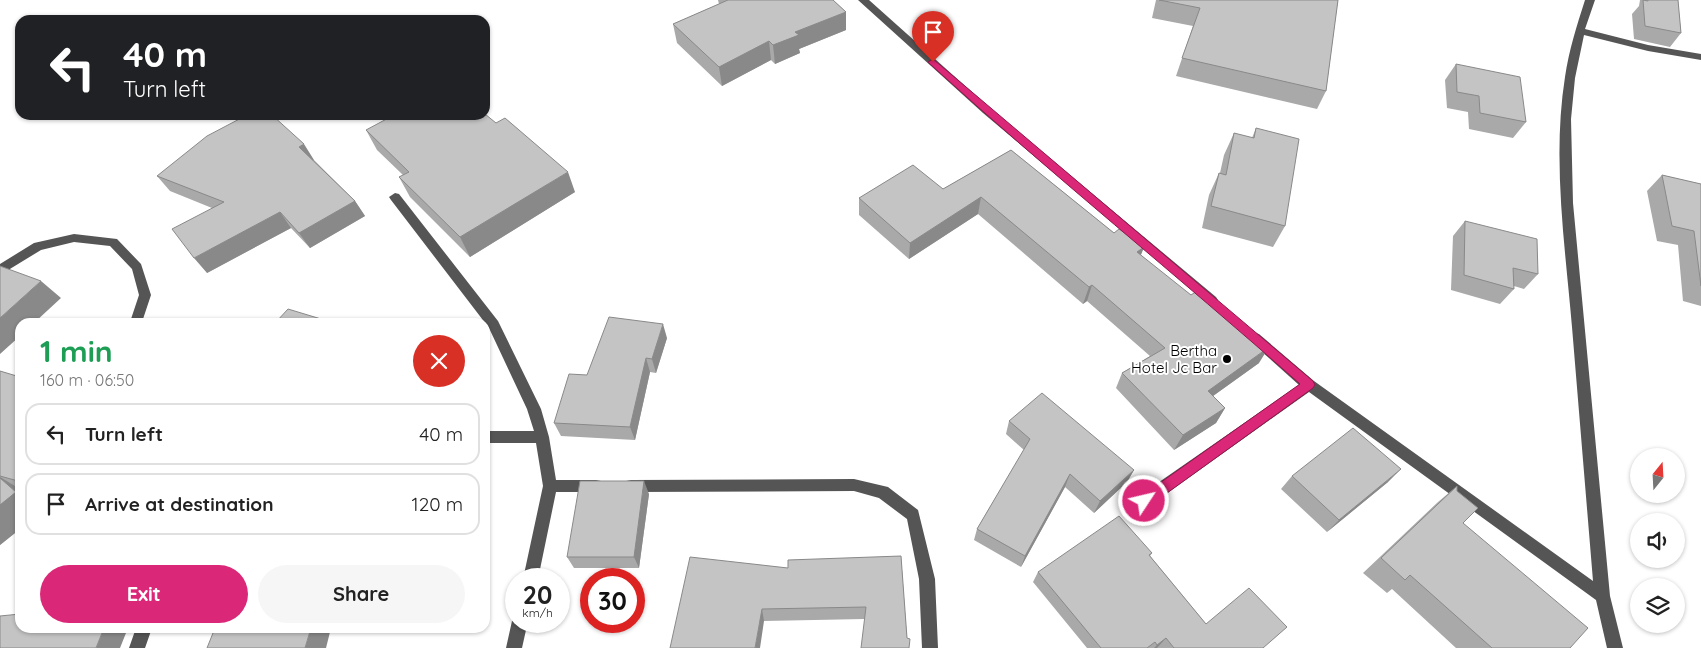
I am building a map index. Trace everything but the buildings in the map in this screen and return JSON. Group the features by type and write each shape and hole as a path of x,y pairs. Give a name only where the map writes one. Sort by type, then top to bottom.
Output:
{"street":[{"path":"863,0 987,111 1220,307"},
{"path":"1590,0 1573,67 1566,127 1567,197 1602,596 1615,648"},
{"path":"1581,31 1648,48 1701,57"},
{"path":"395,197 489,318"},
{"path":"0,270 38,246 74,238 113,242 137,267 145,295 137,318"},
{"path":"490,320 534,409 542,437 550,486 532,568"},
{"path":"1242,326 1309,385 1602,596"},
{"path":"1144,501 1309,385"},
{"path":"490,437 542,437"},
{"path":"550,486 854,485 883,492 913,515 927,579 930,648"},
{"path":"137,648 142,633"},
{"path":"514,648 517,633"}],"place":[{"name":"Bertha Hotel Jc Bar","path":"1227,359"}],"route":[{"path":"933,62 987,111 1235,320 1309,385 1144,501"}]}
